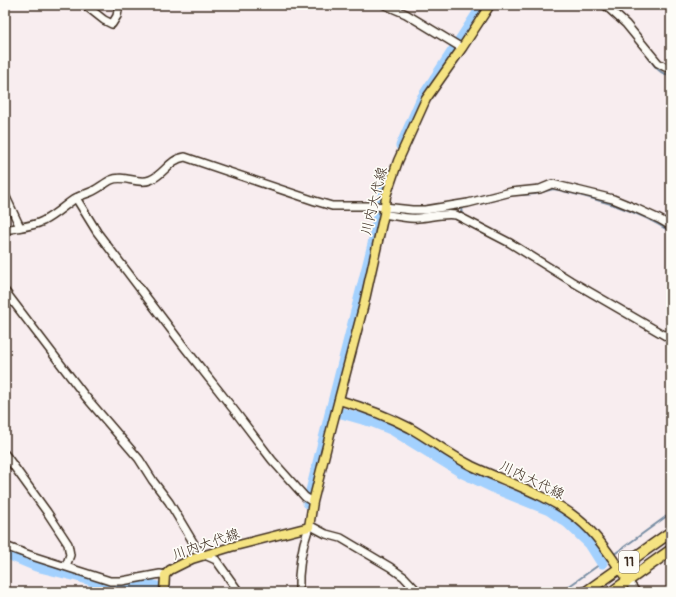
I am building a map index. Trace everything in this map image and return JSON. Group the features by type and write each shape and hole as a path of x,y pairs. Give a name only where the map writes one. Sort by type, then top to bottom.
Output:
{"highway":[{"name":"11","path":"586,592 617,566 671,532"},
{"name":"11","path":"612,592 671,550"}],"main road":[{"name":"川内大代線","path":"164,589 165,575 170,570 187,562 231,547 309,526 312,502 364,304 382,209 398,161 426,99 490,5"},
{"name":"川内大代線","path":"339,400 362,407 410,428 472,466 543,497 559,506 579,520 597,538 628,581"}],"street":[{"path":"85,5 104,20 112,24 117,16 118,5"},
{"path":"385,5 406,14 462,48"},
{"path":"604,5 626,24 658,63 665,67 671,68"},
{"path":"5,230 31,226 44,221 78,202 111,180 126,178 137,181 150,180 178,158 185,157 332,206 425,210 468,203 515,192 540,189 552,184 613,199 659,219 671,226"},
{"path":"5,195 20,227"},
{"path":"78,202 97,232 272,460 305,497 312,502"},
{"path":"382,209 406,218 449,214 466,219 510,243 571,281 671,339"},
{"path":"5,291 86,396 139,459 169,502 196,547 206,556 216,560 239,592"},
{"path":"5,454 68,544 70,555 66,566"},
{"path":"299,592 299,563 309,526 326,534 341,538 390,566 404,577 418,592"},
{"path":"5,546 110,581 122,581 160,574 165,575"},
{"path":"628,581 636,592"}],"waterway":[{"path":"401,146 422,98 483,5"},
{"path":"646,54 660,71 671,74"},
{"path":"386,184 373,244 331,410 373,422 393,430 463,473 499,490 549,510 568,523 590,544 602,563"},
{"path":"519,195 535,194 553,189 559,190 631,211 671,232"},
{"path":"479,204 509,196"},
{"path":"461,207 462,216"},
{"path":"392,212 419,215"},
{"path":"462,220 462,222 507,245"},
{"path":"589,295 658,335"},
{"path":"662,338 671,344"},
{"path":"308,503 331,410"},
{"path":"613,555 671,513"},
{"path":"5,553 36,566 110,586 147,583 170,592"},
{"path":"561,592 610,557"}]}
